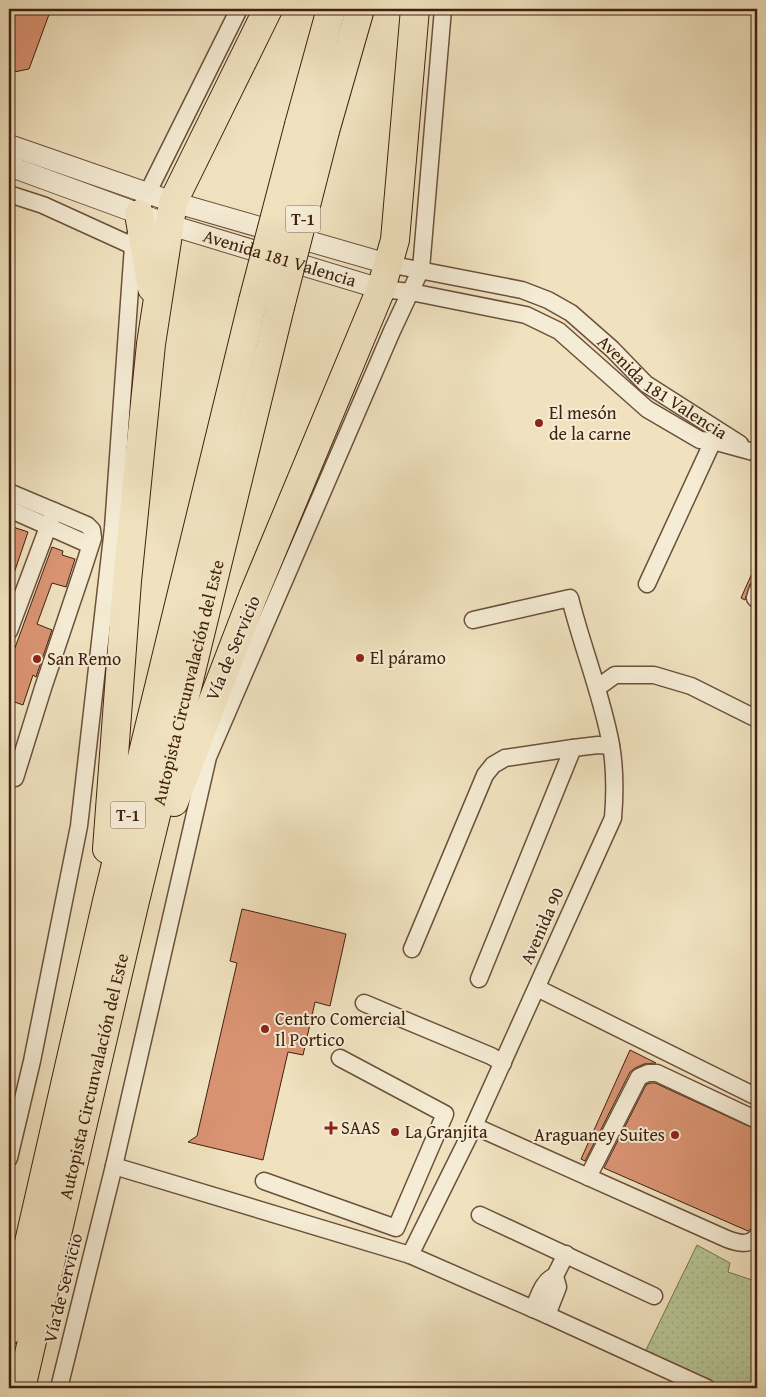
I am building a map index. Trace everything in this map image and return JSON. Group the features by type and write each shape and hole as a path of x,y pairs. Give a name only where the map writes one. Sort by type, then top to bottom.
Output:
{"highway":[{"path":"107,900 107,832 126,581 156,314 171,214 268,9"},
{"name":"Autopista Circunvalación del Este","path":"21,1388 134,905 280,307 312,128 330,9"},
{"name":"Autopista Circunvalación del Este","path":"9,1330 107,900 253,301 312,128 360,9"},
{"path":"134,905 253,596 385,277 395,240 415,9"},
{"path":"144,203 156,314"}],"street":[{"path":"9,1158 32,1061 79,826 113,528 133,246 144,203 239,9"},
{"name":"Vía de Servicio","path":"59,1388 114,1166 208,757 392,331 421,269 443,9"},
{"name":"Avenida 181 Valencia","path":"9,145 171,214 385,277 411,292 526,315 539,320 559,331 647,409 700,440 713,441 754,452"},
{"name":"Avenida 181 Valencia","path":"9,166 144,203"},
{"path":"9,194 43,205 133,246"},
{"name":"Avenida 181 Valencia","path":"385,277 421,269 522,290 548,300 571,313 612,349 646,384 754,452"},
{"path":"539,320 548,300"},
{"path":"647,584 713,441"},
{"path":"9,492 87,524 92,530 93,538 42,688 15,778 9,776"},
{"path":"9,509 90,545"},
{"path":"9,631 54,511"},
{"path":"757,591 755,598 757,600"},
{"name":"Avenida 90","path":"410,1255 474,1126 613,818 615,797 612,746 597,688 578,632 570,598 473,620"},
{"path":"597,688 615,675 654,675 691,686 753,717"},
{"path":"412,949 485,776 493,765 506,758 573,748 612,746"},
{"path":"479,979 573,748"},
{"path":"537,988 757,1097"},
{"path":"364,1003 491,1056 503,1063"},
{"path":"264,1181 396,1228 445,1114 340,1058"},
{"path":"588,1177 639,1078 648,1073 657,1073 757,1120"},
{"path":"474,1126 727,1239 749,1243 757,1236"},
{"path":"114,1166 410,1255 707,1388"},
{"path":"480,1215 654,1296"},
{"path":"377,1245 384,1224"},
{"path":"540,1312 545,1283 556,1276 566,1254"}],"green space":[{"path":"697,1245 730,1263 728,1272 752,1280 757,1269 757,1375 751,1388 722,1388 645,1352"}],"building":[{"path":"9,9 51,9 29,69 9,73"},
{"path":"13,527 28,532 11,582 9,582 9,539"},
{"path":"52,547 63,551 62,555 75,559 66,587 52,583 37,624 52,630 36,677 33,675 23,705 9,700 9,664"},
{"path":"757,562 757,581 750,584 745,600 741,598"},
{"name":"Centro Comercial Il Portico","path":"242,909 346,934 330,1006 315,1002 303,1055 288,1052 263,1160 188,1142 197,1136 237,963 230,961"},
{"path":"630,1050 656,1063 644,1064 630,1072 585,1161 581,1159"},
{"name":"Araguaney Suites","path":"655,1083 757,1130 757,1217 752,1228 748,1231 604,1168 646,1085"}],"place":[{"name":"El mesón de la carne","path":"539,423"},
{"name":"El páramo","path":"360,658"},
{"name":"San Remo","path":"37,659"},
{"name":"Centro Comercial Il Portico","path":"265,1029"},
{"name":"SAAS","path":"331,1128"},
{"name":"La Granjita","path":"395,1132"},
{"name":"Araguaney Suites","path":"675,1135"}]}
